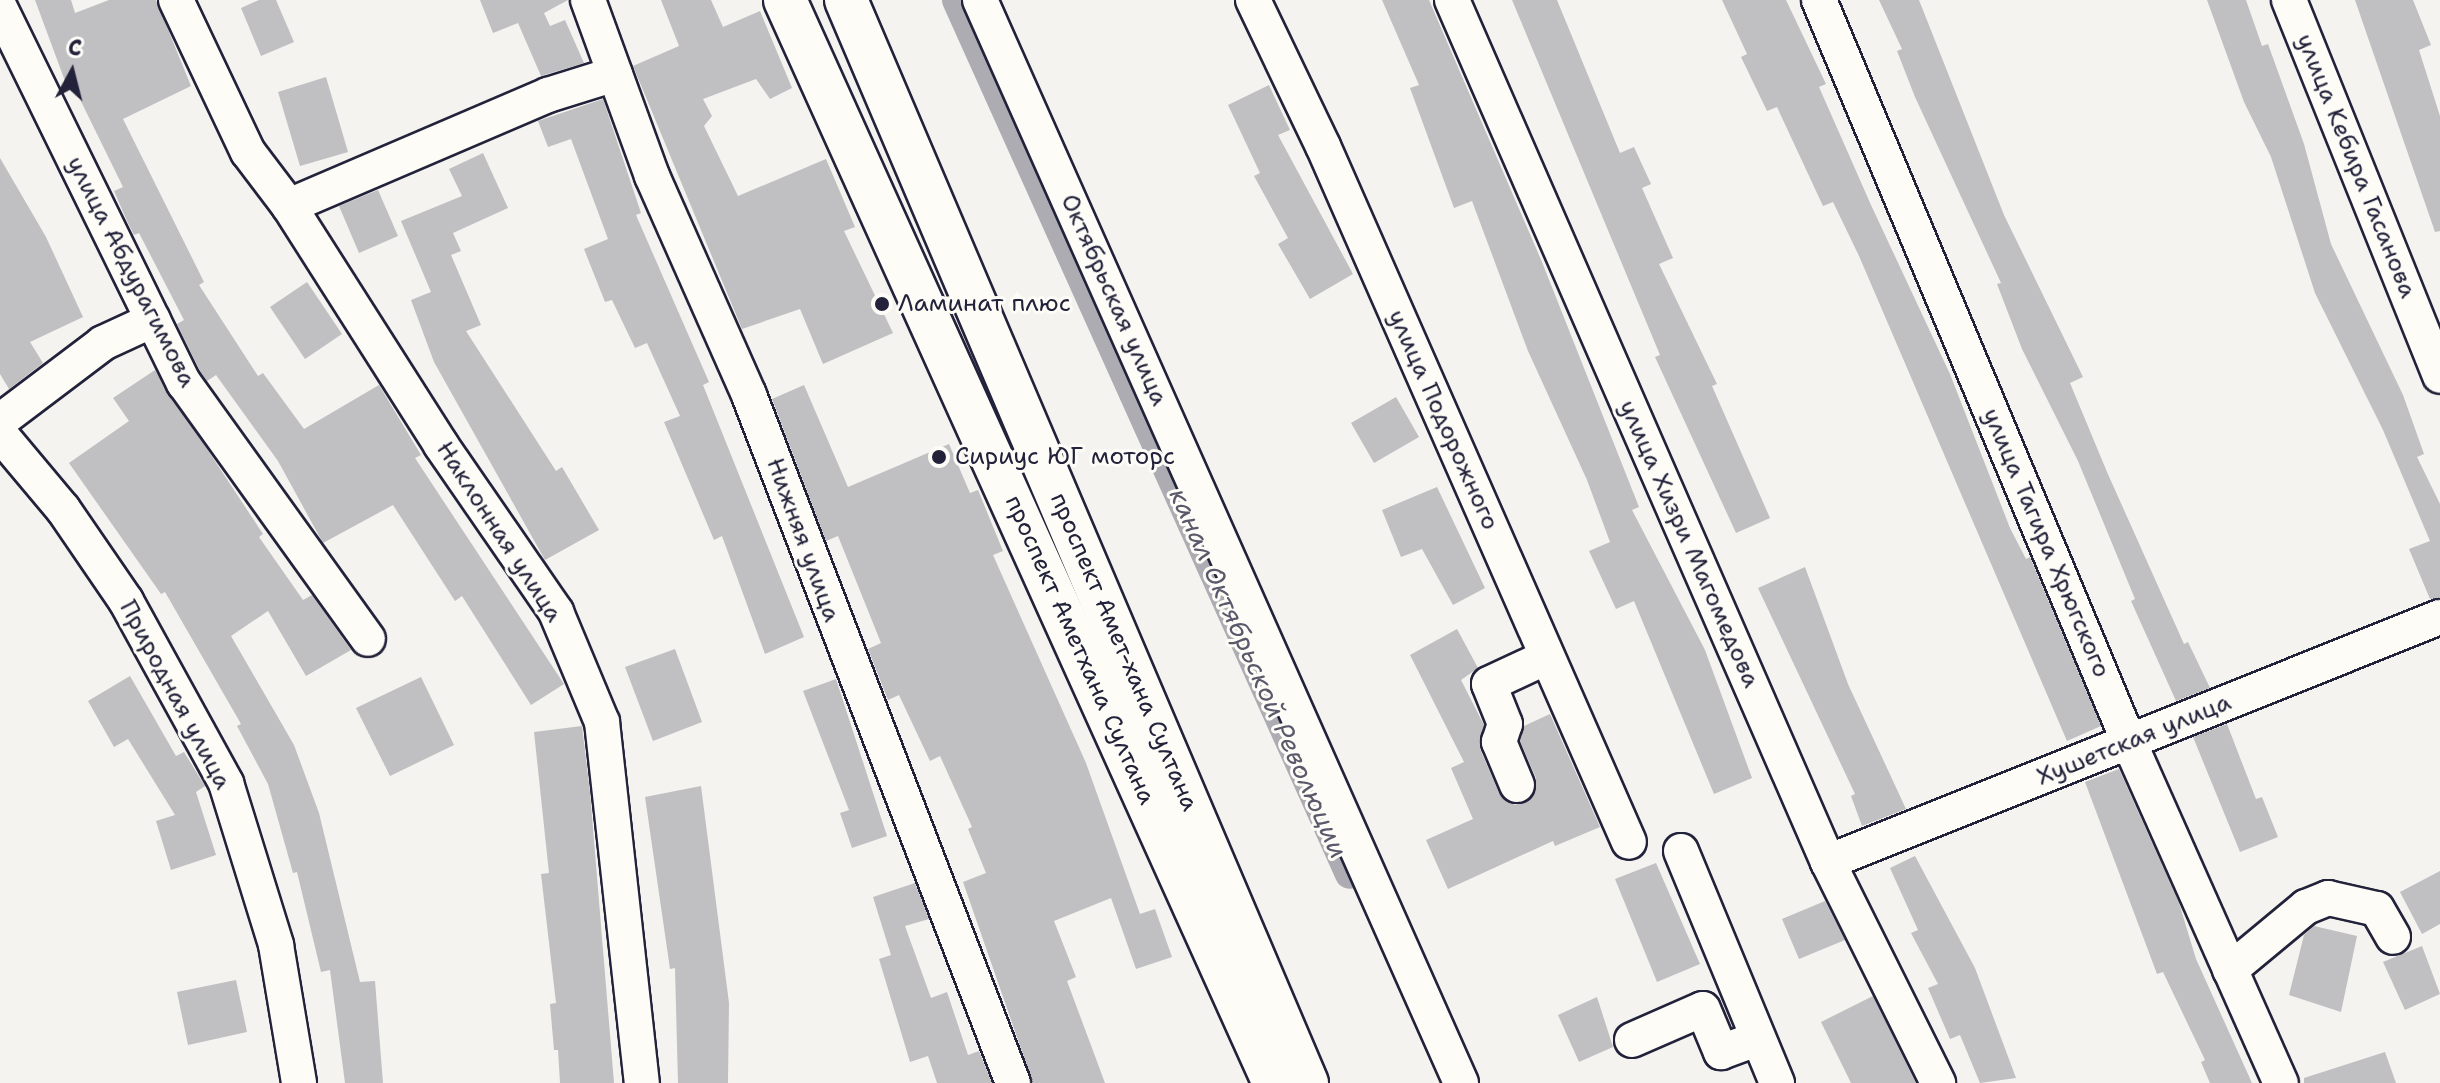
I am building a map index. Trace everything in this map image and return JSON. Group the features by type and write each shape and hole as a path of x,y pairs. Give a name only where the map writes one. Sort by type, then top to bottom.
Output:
{"main road":[{"name":"проспект Аметхана Султана","path":"785,0 1274,1083"},
{"name":"проспект Амет-хана Султана","path":"846,0 1307,1083"}],"street":[{"name":"Наклонная улица","path":"176,0 248,152 289,206 441,445 556,612 602,722 642,1083"},
{"name":"Нижняя улица","path":"588,0 652,176 749,395 1013,1083"},
{"name":"Октябрьская улица","path":"980,0 1461,1083"},
{"name":"улица Подорожного","path":"1253,0 1323,146 1629,842"},
{"name":"улица Хизри Магомедова","path":"1452,0 1828,862 1938,1083"},
{"name":"улица Тагира Хрюгского","path":"1819,0 2129,742 2281,1083"},
{"name":"улица Кебира Гасанова","path":"2289,0 2440,376"},
{"name":"улица Абдурагимова","path":"0,8 184,383 368,639"},
{"path":"289,206 548,95 615,74"},
{"path":"0,421 103,343 153,320"},
{"name":"Природная улица","path":"0,434 63,509 126,601 226,783 276,945 299,1083"},
{"name":"Хушетская улица","path":"1828,862 2440,617"},
{"path":"1517,785 1499,742 1505,724 1489,684 1547,657"},
{"path":"1681,851 1756,1039 1777,1083"},
{"path":"2230,970 2306,907 2328,898 2377,909 2393,937"},
{"path":"1632,1040 1703,1009 1721,1052 1756,1039"}],"building":[{"path":"35,0 71,0 75,13 109,0 156,0 191,86 123,119 204,282 199,285 258,376 263,373 304,429 379,385 421,455 415,458 564,684 531,705 462,596 455,601 393,505 323,543 278,461 216,375 207,381 201,373 177,324 184,320 139,233 134,235 127,221 114,191 123,187 70,79 65,81"},
{"path":"259,0 276,0 294,42 261,56 241,8"},
{"path":"480,0 568,0 544,13 550,26 565,20 584,63 541,76 518,23 493,33"},
{"path":"661,0 711,0 723,27 760,11 792,88 770,99 756,79 703,99 712,116 704,126 738,196 826,159 855,227 844,231 893,333 823,364 800,309 742,329 633,66 679,46"},
{"path":"1382,0 1429,0 1542,262 1639,507 1632,510 1705,650 1752,778 1714,794 1634,601 1616,609 1589,551 1610,542 1587,480 1528,351 1472,201 1454,208 1410,88 1419,85"},
{"path":"1512,0 1557,0 1620,153 1634,147 1651,184 1642,188 1673,258 1659,264 1717,384 1712,386 1770,518 1736,533 1655,357 1660,355"},
{"path":"1722,0 1786,0 1826,84 1819,87 1950,374 2010,528 2026,559 2030,557 2101,726 2067,741 1859,256 1833,202 1823,206 1777,107 1767,111 1741,57 1747,54"},
{"path":"1879,0 1919,0 2004,215 2083,377 2070,383 2107,472 2184,644 2188,642 2210,688 2176,701 2131,601 2135,599 2078,461 2022,349 1997,284 2001,283 1915,97 1897,51 1902,49"},
{"path":"2207,0 2246,0 2262,46 2268,44 2304,144 2331,244 2403,395 2424,454 2417,457 2440,504 2440,597 2430,599 2409,549 2430,541 2383,430 2315,293 2271,157 2244,102"},
{"path":"2355,0 2413,0 2431,45 2419,50 2440,116 2440,231 2435,232"},
{"path":"326,77 348,152 300,166 278,92"},
{"path":"1269,85 1290,130 1278,135 1353,274 1310,299 1278,244 1288,238 1254,176 1260,173 1228,105"},
{"path":"603,99 641,213 636,215 709,382 703,385 804,637 765,654 722,536 714,540 664,422 680,416 647,343 635,348 612,300 605,302 584,249 608,239 571,139 548,147 538,121"},
{"path":"483,153 508,208 453,233 461,251 451,255 481,325 466,331 556,471 562,467 599,530 545,560 434,362 411,300 431,292 401,221 462,196 449,169"},
{"path":"0,158 46,237 83,317 30,342 43,363 9,389 0,374"},
{"path":"378,190 398,236 359,253 339,206"},
{"path":"307,282 342,334 305,359 270,307"},
{"path":"155,370 263,534 259,537 303,600 312,595 351,650 306,676 268,611 231,636 294,745 319,813 360,982 375,981 383,1083 345,1083 330,970 321,972 297,872 293,873 268,784 237,726 241,724 165,592 161,594 69,463 129,421 113,398"},
{"path":"804,385 848,487 949,444 970,493 978,490 1003,551 993,555 1086,763 1140,914 1155,909 1172,957 1136,969 1111,898 1054,921 1076,977 1067,981 1105,1083 1033,1083 963,882 986,873 968,829 972,827 940,756 930,761 899,695 888,700 868,649 881,643 838,536 826,541 772,399"},
{"path":"1396,397 1419,437 1374,463 1351,423"},
{"path":"1437,487 1485,588 1453,605 1422,549 1401,557 1382,510"},
{"path":"1805,567 1848,684 1906,809 1862,826 1851,796 1855,794 1758,588"},
{"path":"1457,629 1478,668 1461,680 1484,725 1480,749 1499,793 1515,805 1533,796 1536,778 1520,741 1524,726 1550,714 1600,827 1555,846 1553,841 1448,889 1426,840 1473,819 1451,768 1464,762 1410,655"},
{"path":"675,649 702,722 653,741 625,667"},
{"path":"130,676 176,756 184,752 205,786 196,792 216,855 171,870 156,821 175,815 128,739 114,747 88,701"},
{"path":"421,677 454,745 390,776 356,708"},
{"path":"836,679 887,836 852,848 840,813 849,810 803,691"},
{"path":"2227,724 2256,799 2262,797 2278,837 2240,852 2193,737"},
{"path":"582,726 614,1083 560,1083 558,1050 554,1050 550,1004 556,1003 541,874 549,873 534,732"},
{"path":"2119,769 2179,903 2196,959 2252,1083 2210,1083 2201,1062 2205,1060 2163,972 2157,974 2085,782"},
{"path":"701,786 729,1003 728,1083 678,1083 675,968 670,969 645,797"},
{"path":"1915,856 1975,968 2016,1078 1980,1083 1960,1035 1950,1039 1928,988 1938,984 1911,933 1918,930 1890,868"},
{"path":"1656,863 1700,964 1657,982 1615,879"},
{"path":"2440,871 2440,924 2422,934 2400,892"},
{"path":"915,883 929,919 905,926 931,998 947,992 968,1055 979,1051 992,1083 937,1083 928,1056 910,1062 879,959 891,955 873,897"},
{"path":"1825,901 1845,940 1799,959 1782,919"},
{"path":"2314,926 2357,936 2341,1012 2289,995 2304,935"},
{"path":"2422,946 2440,994 2405,1010 2383,962"},
{"path":"236,980 247,1032 188,1045 177,992"},
{"path":"1873,996 1916,1083 1851,1083 1821,1022"},
{"path":"1597,997 1613,1047 1579,1062 1558,1015"},
{"path":"2385,1052 2396,1083 2304,1083 2304,1078"}],"waterway":[{"name":"канал Октябрьской Революции","path":"957,0 1350,874"}],"place":[{"name":"Ламинат плюс","path":"882,304"},
{"name":"Сириус ЮГ моторс","path":"939,457"}]}
